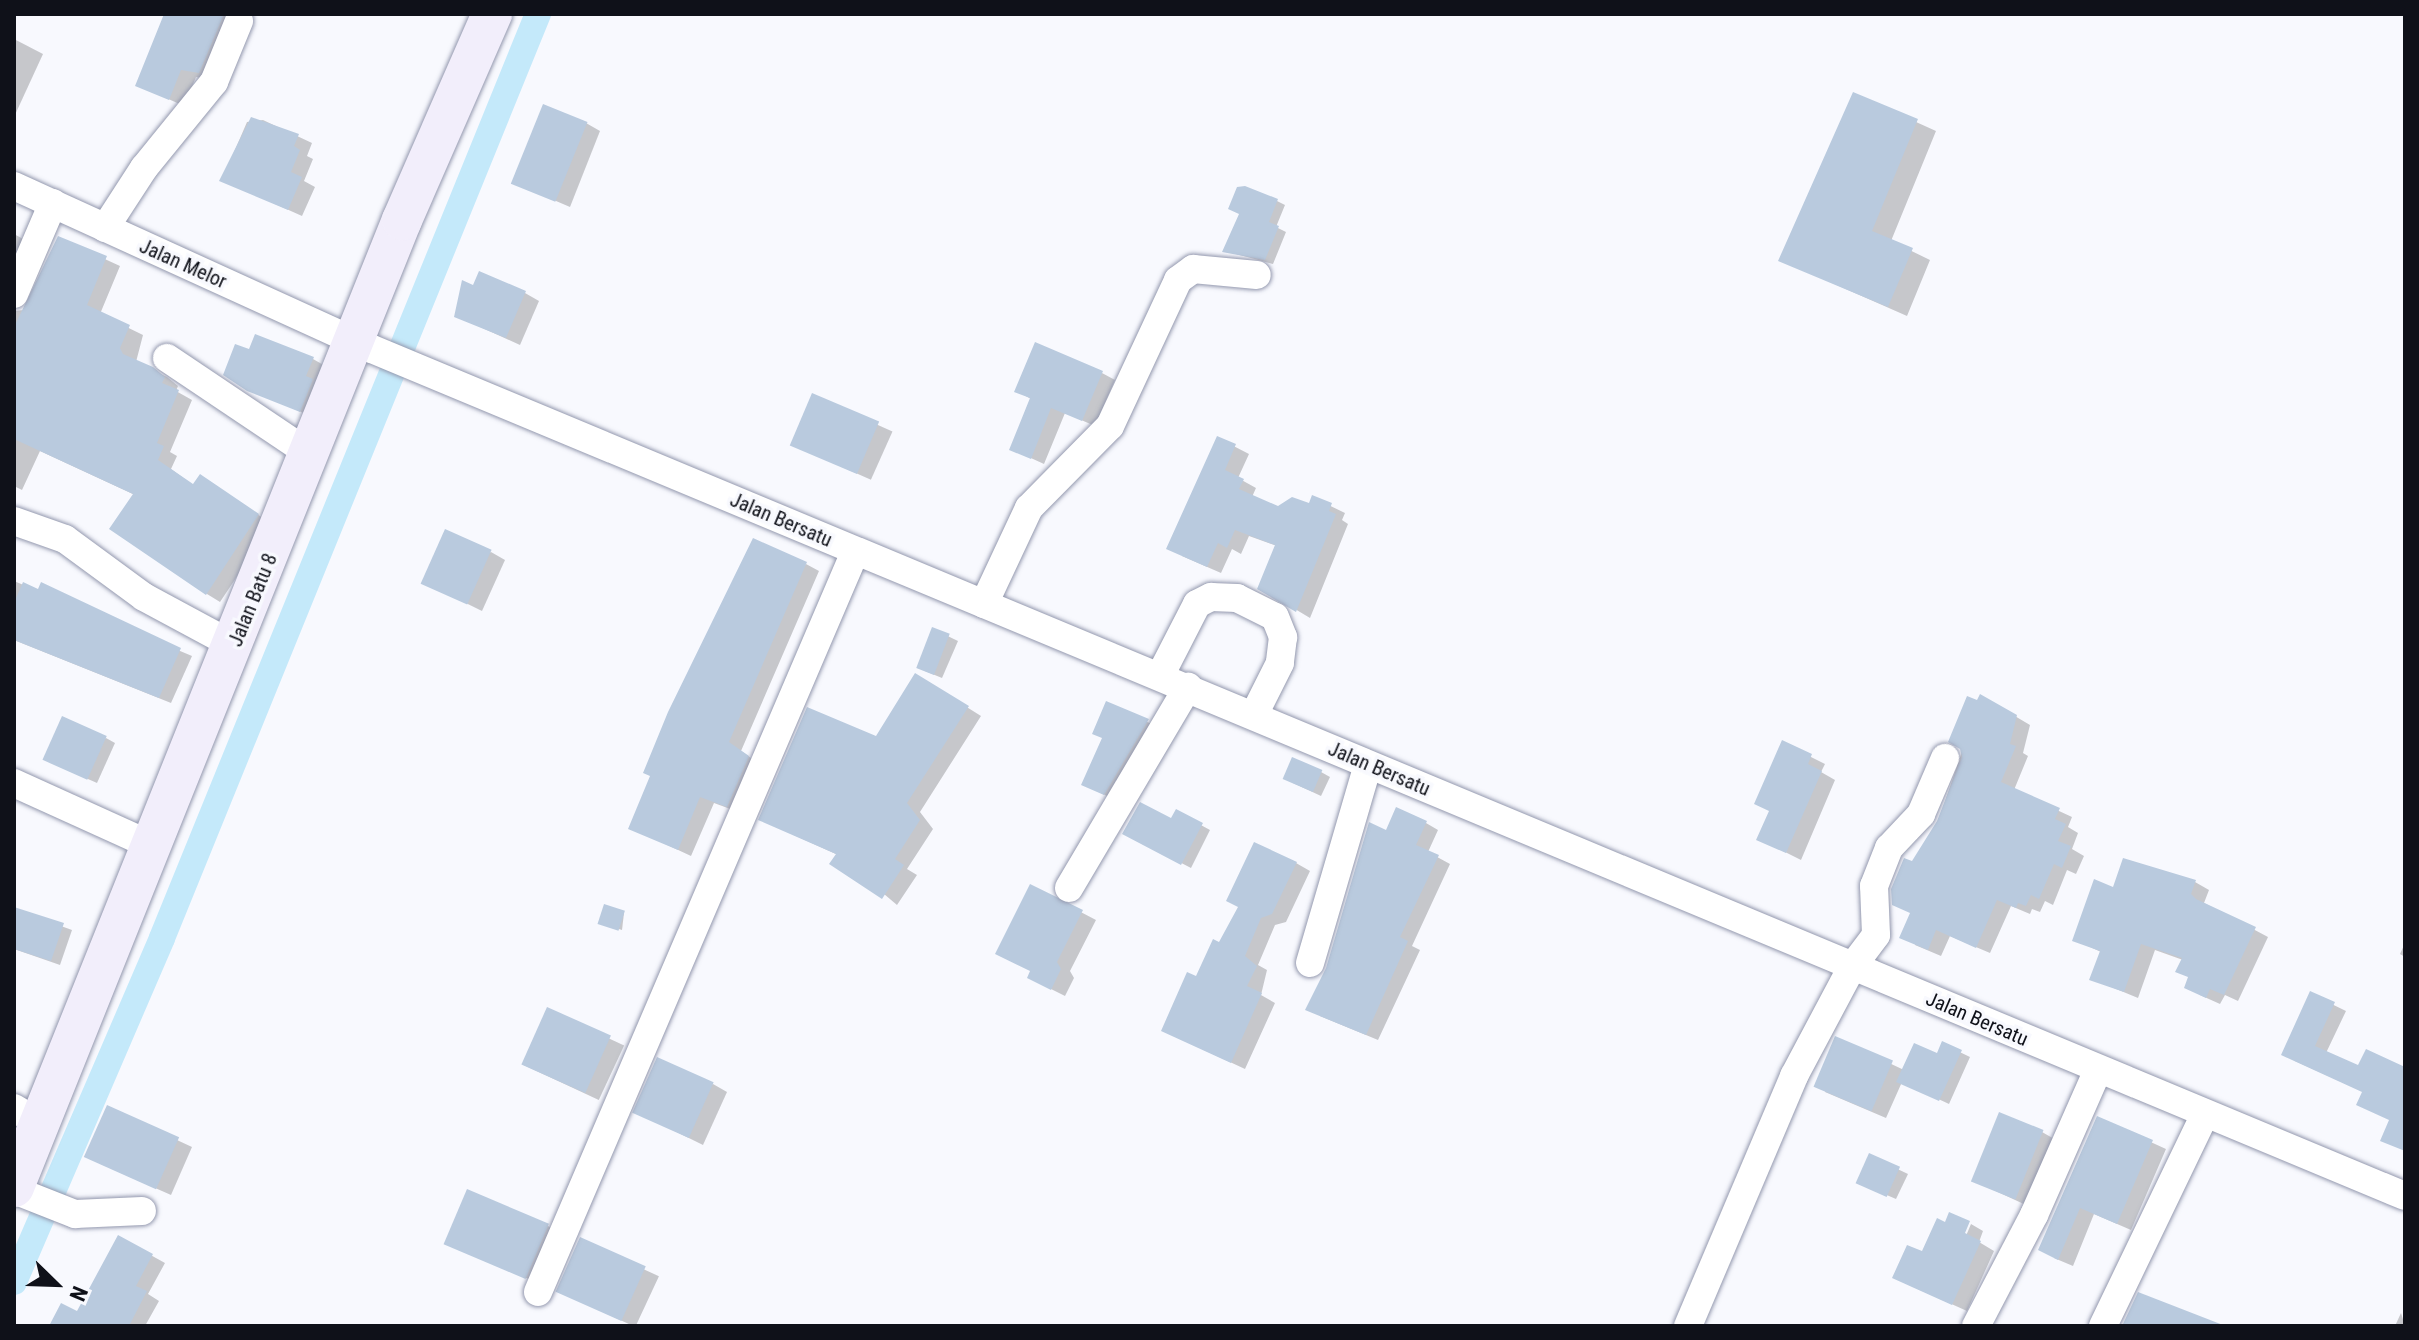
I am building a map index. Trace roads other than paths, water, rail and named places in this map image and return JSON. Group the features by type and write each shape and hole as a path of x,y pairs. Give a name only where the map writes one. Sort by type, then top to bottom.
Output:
{"street":[{"name":"Jalan Batu 8","path":"21,1192 26,1115 153,846 310,454 362,345 492,14"},
{"path":"105,228 144,168 214,82 239,21"},
{"name":"Jalan Melor","path":"14,186 362,345"},
{"path":"14,294 53,203"},
{"path":"984,604 1029,508 1110,426 1178,280 1193,269 1257,275"},
{"name":"Jalan Bersatu","path":"362,345 855,552 1255,713 1368,765 2405,1196"},
{"path":"167,358 310,454"},
{"path":"14,521 65,539 144,597 235,646"},
{"path":"538,1292 855,552"},
{"path":"1160,676 1197,604 1211,597 1237,598 1275,617 1283,637 1280,663 1255,713"},
{"path":"1069,888 1188,687"},
{"path":"1688,1326 1794,1076 1852,967 1876,935 1874,886 1889,848 1921,814 1945,758"},
{"path":"1310,963 1368,765"},
{"path":"14,783 153,846"},
{"path":"1976,1326 2034,1215 2098,1070"},
{"path":"2103,1326 2205,1114"},
{"path":"21,1192 75,1214 142,1211"}],"waterway":[{"path":"14,1282 162,938 538,14"}]}
